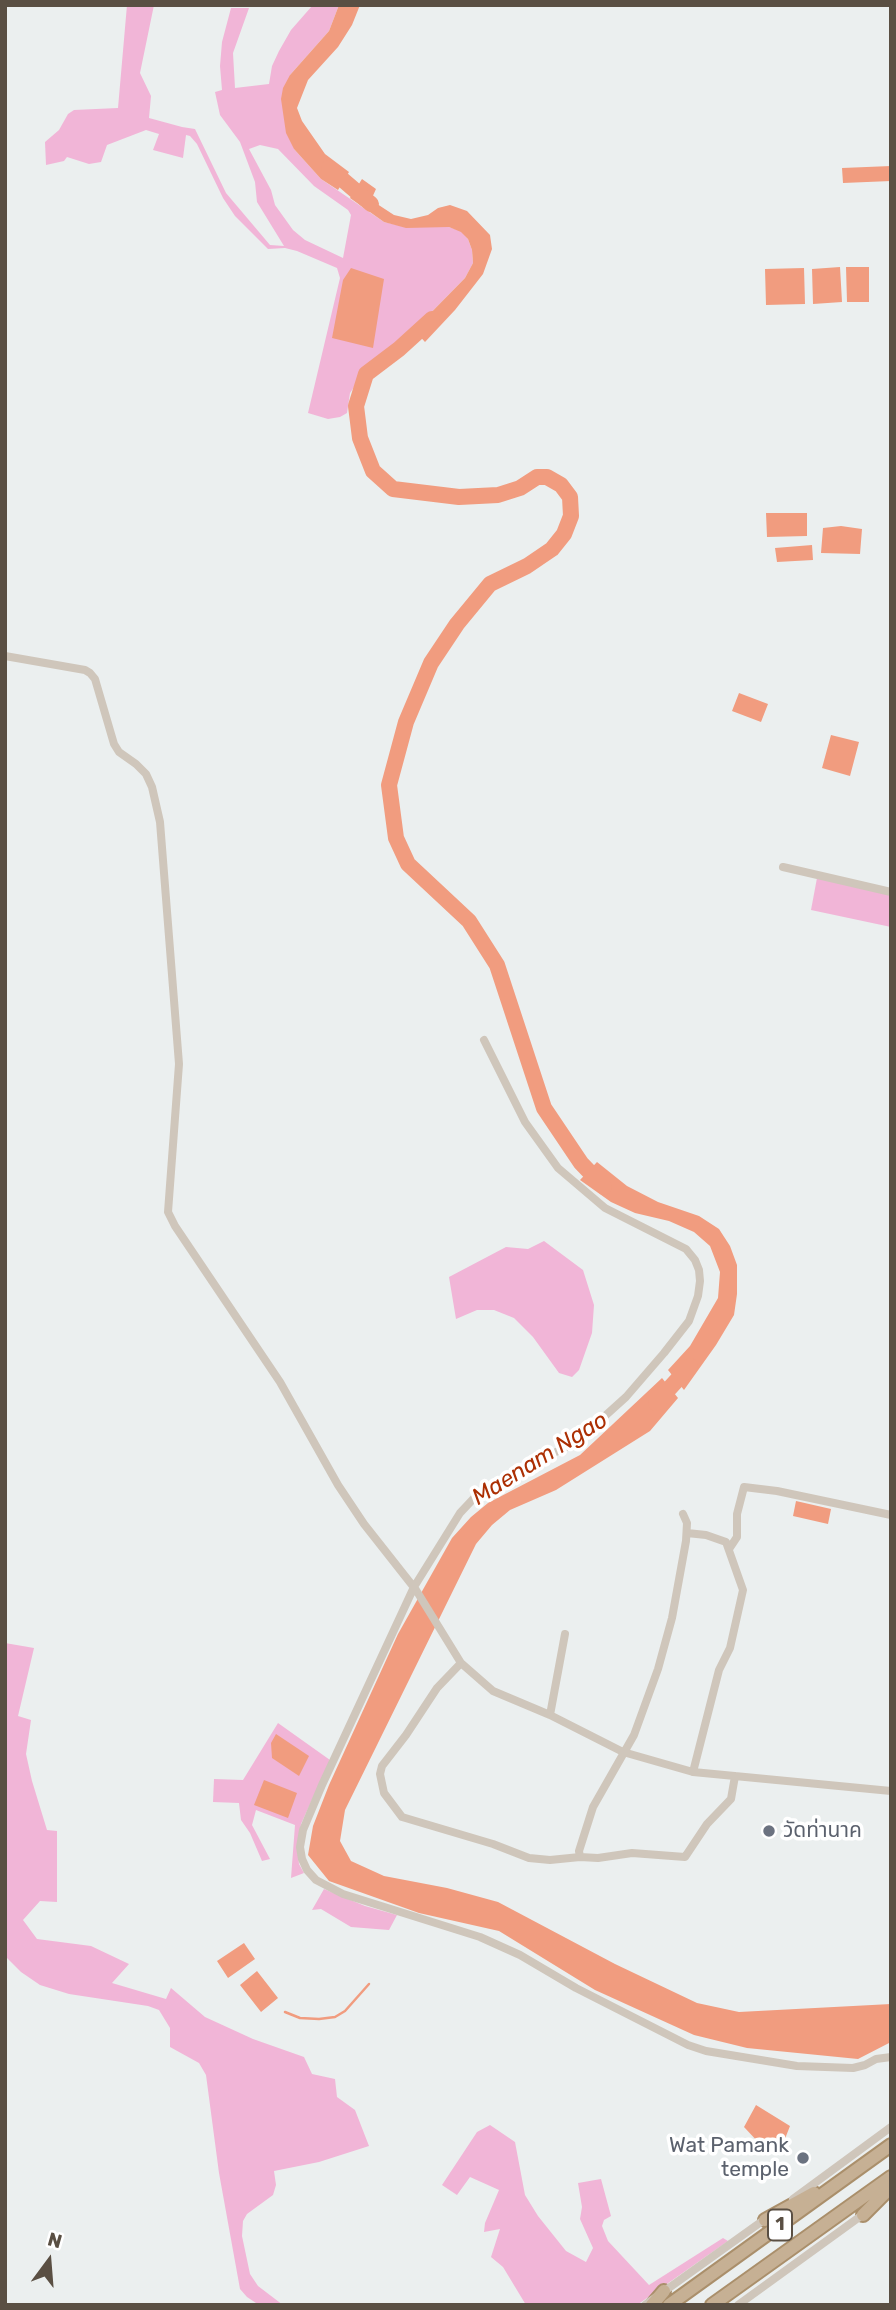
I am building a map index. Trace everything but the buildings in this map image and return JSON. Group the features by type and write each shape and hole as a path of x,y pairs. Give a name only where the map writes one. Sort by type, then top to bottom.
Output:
{"highway":[{"name":"1","path":"669,2305 891,2145"},
{"path":"765,2220 862,2166"},
{"name":"1","path":"712,2305 891,2177"},
{"path":"863,2215 891,2187"},
{"path":"652,2305 664,2291"}],"street":[{"path":"5,656 90,673 95,679 114,744 146,774 152,788 160,822 180,1064 168,1212 181,1237 280,1382 338,1485 364,1524 415,1589 461,1663 493,1691 550,1715 623,1752 693,1772 891,1791"},
{"path":"783,867 891,892"},
{"path":"484,1040 525,1122 558,1168 604,1208 686,1249 695,1260 700,1281 695,1309 690,1321 626,1397 576,1443 518,1470 470,1502 460,1513 415,1589 303,1830 300,1847 302,1859 316,1880 343,1895 480,1937 503,1947 576,1989 706,2052 797,2066 860,2067 876,2059 891,2057"},
{"path":"729,1549 737,1537 737,1514 744,1486 891,1515"},
{"path":"580,1857 579,1852 593,1807 634,1735 658,1669 672,1618 687,1533 683,1514"},
{"path":"687,1533 726,1542 743,1590 730,1648 719,1670 693,1772"},
{"path":"550,1715 565,1634"},
{"path":"461,1663 437,1688 382,1766 380,1774 384,1793 402,1817 493,1844 529,1858 598,1858 632,1853 685,1857 707,1824 731,1799 735,1776"},
{"path":"645,2305 891,2127"},
{"path":"738,2305 891,2196"}],"shaded area":[{"path":"127,5 154,5 140,73 151,96 149,118 195,129 226,193 270,245 284,246 257,202 255,182 240,142 220,115 215,92 222,90 222,42 231,8 249,8 233,53 235,88 269,84 272,66 279,51 291,30 312,6 339,5 329,31 290,75 294,149 321,179 384,222 406,227 449,227 461,231 468,239 473,263 465,278 414,330 365,371 350,393 347,413 328,419 308,413 340,278 337,268 297,251 285,248 268,249 235,216 223,198 197,144 190,136 186,135 183,158 153,150 159,134 146,130 107,145 101,162 89,164 67,157 64,161 46,165 45,142 59,130 68,114 74,110 118,108","holes":["260,145 278,149 314,186 351,215 343,258 305,240 293,230 275,205 271,190 249,149"]},
{"path":"339,5 360,5 352,25 338,47 308,80 297,108 302,121 325,154 349,172 338,190 321,179 294,149 286,133 281,99 290,75 329,31"},
{"path":"891,166 891,181 843,183 842,168"},
{"path":"362,179 376,189 371,200 394,215 411,219 450,205 467,211 490,235 492,249 483,274 425,342 414,330 465,278 473,263 468,239 461,232 449,227 406,228 384,222 350,198"},
{"path":"840,267 842,302 813,304 812,269"},
{"path":"846,267 869,267 869,302 847,302"},
{"path":"351,268 384,279 373,348 332,338 343,280"},
{"path":"804,268 805,304 766,305 765,269"},
{"path":"766,513 807,513 807,536 767,537"},
{"path":"841,526 862,529 860,554 821,553 823,528"},
{"path":"812,545 813,560 777,562 775,548"},
{"path":"739,693 768,704 761,722 732,711"},
{"path":"831,735 859,742 850,776 822,768"},
{"path":"817,878 891,895 891,927 811,910"},
{"path":"597,1162 627,1186 658,1202 699,1216 719,1229 730,1246 737,1265 734,1315 684,1390 668,1370 690,1346 718,1298 720,1272 710,1246 694,1232 669,1221 635,1213 611,1202 580,1180"},
{"path":"544,1241 583,1270 594,1305 592,1333 579,1370 572,1377 559,1373 533,1337 514,1318 494,1310 477,1310 456,1319 449,1277 506,1247 528,1249"},
{"path":"662,1378 678,1398 650,1431 556,1490 510,1510 492,1525 476,1544 345,1810 340,1841 351,1861 384,1876 447,1888 498,1902 615,1964 697,2003 739,2012 891,2004 891,2042 858,2059 747,2048 694,2035 595,1990 499,1931 419,1913 329,1881 308,1855 313,1826 329,1785 398,1634 452,1538 488,1503 580,1455"},
{"path":"796,1501 831,1509 828,1524 793,1516"},
{"path":"5,1643 34,1648 18,1716 31,1720 26,1754 32,1781 47,1830 57,1831 57,1902 40,1901 23,1920 37,1939 91,1946 129,1964 112,1983 166,1999 171,1988 205,2017 253,2039 304,2057 312,2074 335,2079 337,2097 355,2110 369,2146 319,2162 274,2171 276,2185 273,2195 247,2214 243,2221 242,2236 250,2274 258,2286 283,2305 259,2305 240,2289 219,2173 206,2075 199,2063 170,2047 170,2028 159,2010 69,1994 40,1985 21,1972 5,1956"},
{"path":"278,1723 330,1760 301,1824 298,1853 299,1864 304,1873 291,1878 295,1825 256,1810 252,1825 270,1859 262,1861 241,1820 239,1803 213,1802 214,1779 243,1780"},
{"path":"276,1734 309,1756 299,1776 272,1758 271,1743"},
{"path":"264,1780 297,1793 288,1818 254,1805"},
{"path":"324,1889 365,1906 397,1915 389,1930 351,1927 321,1909 312,1910"},
{"path":"244,1943 255,1959 228,1978 217,1961"},
{"path":"257,1971 278,1998 261,2012 240,1985"},
{"path":"756,2105 790,2126 779,2154 759,2143 744,2127"},
{"path":"490,2125 515,2142 525,2195 538,2216 566,2251 586,2262 593,2248 580,2219 582,2207 578,2183 601,2179 611,2216 604,2220 602,2226 608,2241 649,2285 723,2238 728,2241 637,2305 526,2305 503,2267 491,2257 500,2229 484,2232 499,2190 470,2177 457,2195 442,2185 477,2132"}],"waterway":[{"name":"Maenam Ngao","path":"329,168 371,204"},
{"name":"Maenam Ngao","path":"432,319 366,374 356,406 360,438 373,471 393,489 459,497 498,495 520,488 537,477 547,477 561,485 570,497 571,516 564,534 552,549 527,566 490,584 457,624 431,663 406,722 389,785 396,838 408,864 469,921 497,965 544,1108 581,1163 604,1187"},
{"name":"Maenam Ngao","path":"656,1403 690,1366"},
{"path":"285,2012 300,2018 335,2017 345,2011 369,1984"}],"place":[{"name":"วัดท่านาค","path":"769,1831"},
{"name":"Wat Pamank temple","path":"803,2158"}]}
